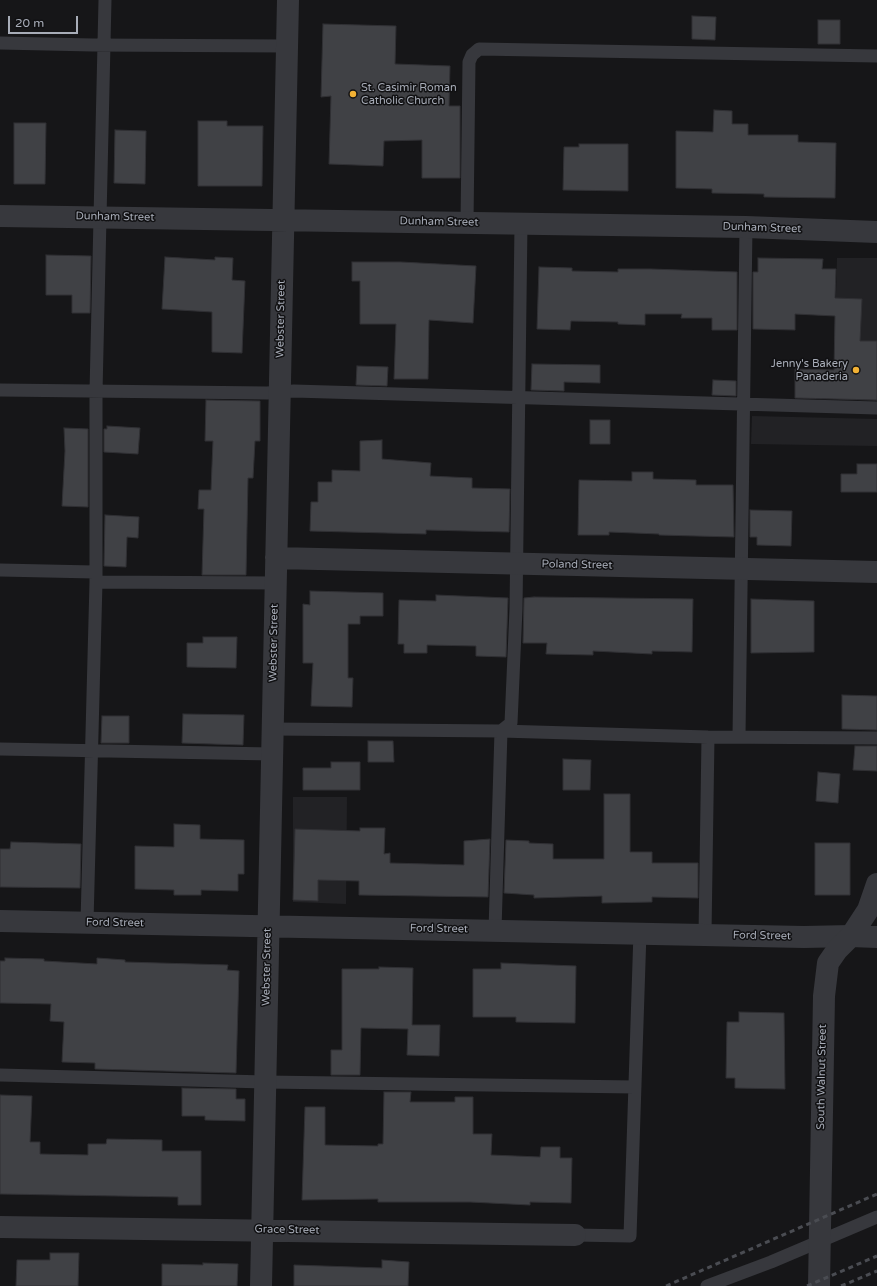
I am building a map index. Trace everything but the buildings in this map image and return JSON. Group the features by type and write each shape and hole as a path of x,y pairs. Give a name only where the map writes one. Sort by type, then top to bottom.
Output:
{"street":[{"name":"Webster Street","path":"261,1286 288,0"},
{"name":"Dunham Street","path":"0,216 746,227 877,232"},
{"name":"Poland Street","path":"276,558 877,572"},
{"name":"South Walnut Street","path":"819,1286 824,996 828,963 837,950 850,936 868,910 877,884"},
{"name":"Ford Street","path":"0,921 877,937"},
{"name":"Grace Street","path":"0,1227 262,1229 575,1235"}],"lane":[{"path":"87,922 95,577 96,392 105,0"},
{"path":"0,43 286,46"},
{"path":"466,223 469,62 472,55 479,49 877,56"},
{"path":"501,730 511,724 516,609 521,224"},
{"path":"739,736 743,569 746,227"},
{"path":"0,390 96,392 280,392 518,396 877,408"},
{"path":"0,570 95,577 276,583"},
{"path":"272,729 501,730 708,737 877,738"},
{"path":"496,930 501,730"},
{"path":"705,934 708,737"},
{"path":"0,749 272,754"},
{"path":"575,1235 630,1236 640,932"},
{"path":"0,1076 265,1082 635,1087"},
{"path":"707,1286 820,1242 877,1217"}],"shaded area":[{"path":"837,258 877,258 877,401 833,399"},
{"path":"752,416 877,419 877,446 751,444"},
{"path":"293,797 347,797 346,904 293,902"}],"railway":[{"path":"666,1286 877,1194"},
{"path":"807,1286 877,1256"},
{"path":"841,1286 877,1271"}],"place":[{"name":"St. Casimir Roman Catholic Church","path":"353,94"},
{"name":"Jenny's Bakery Panaderia","path":"856,370"}]}
